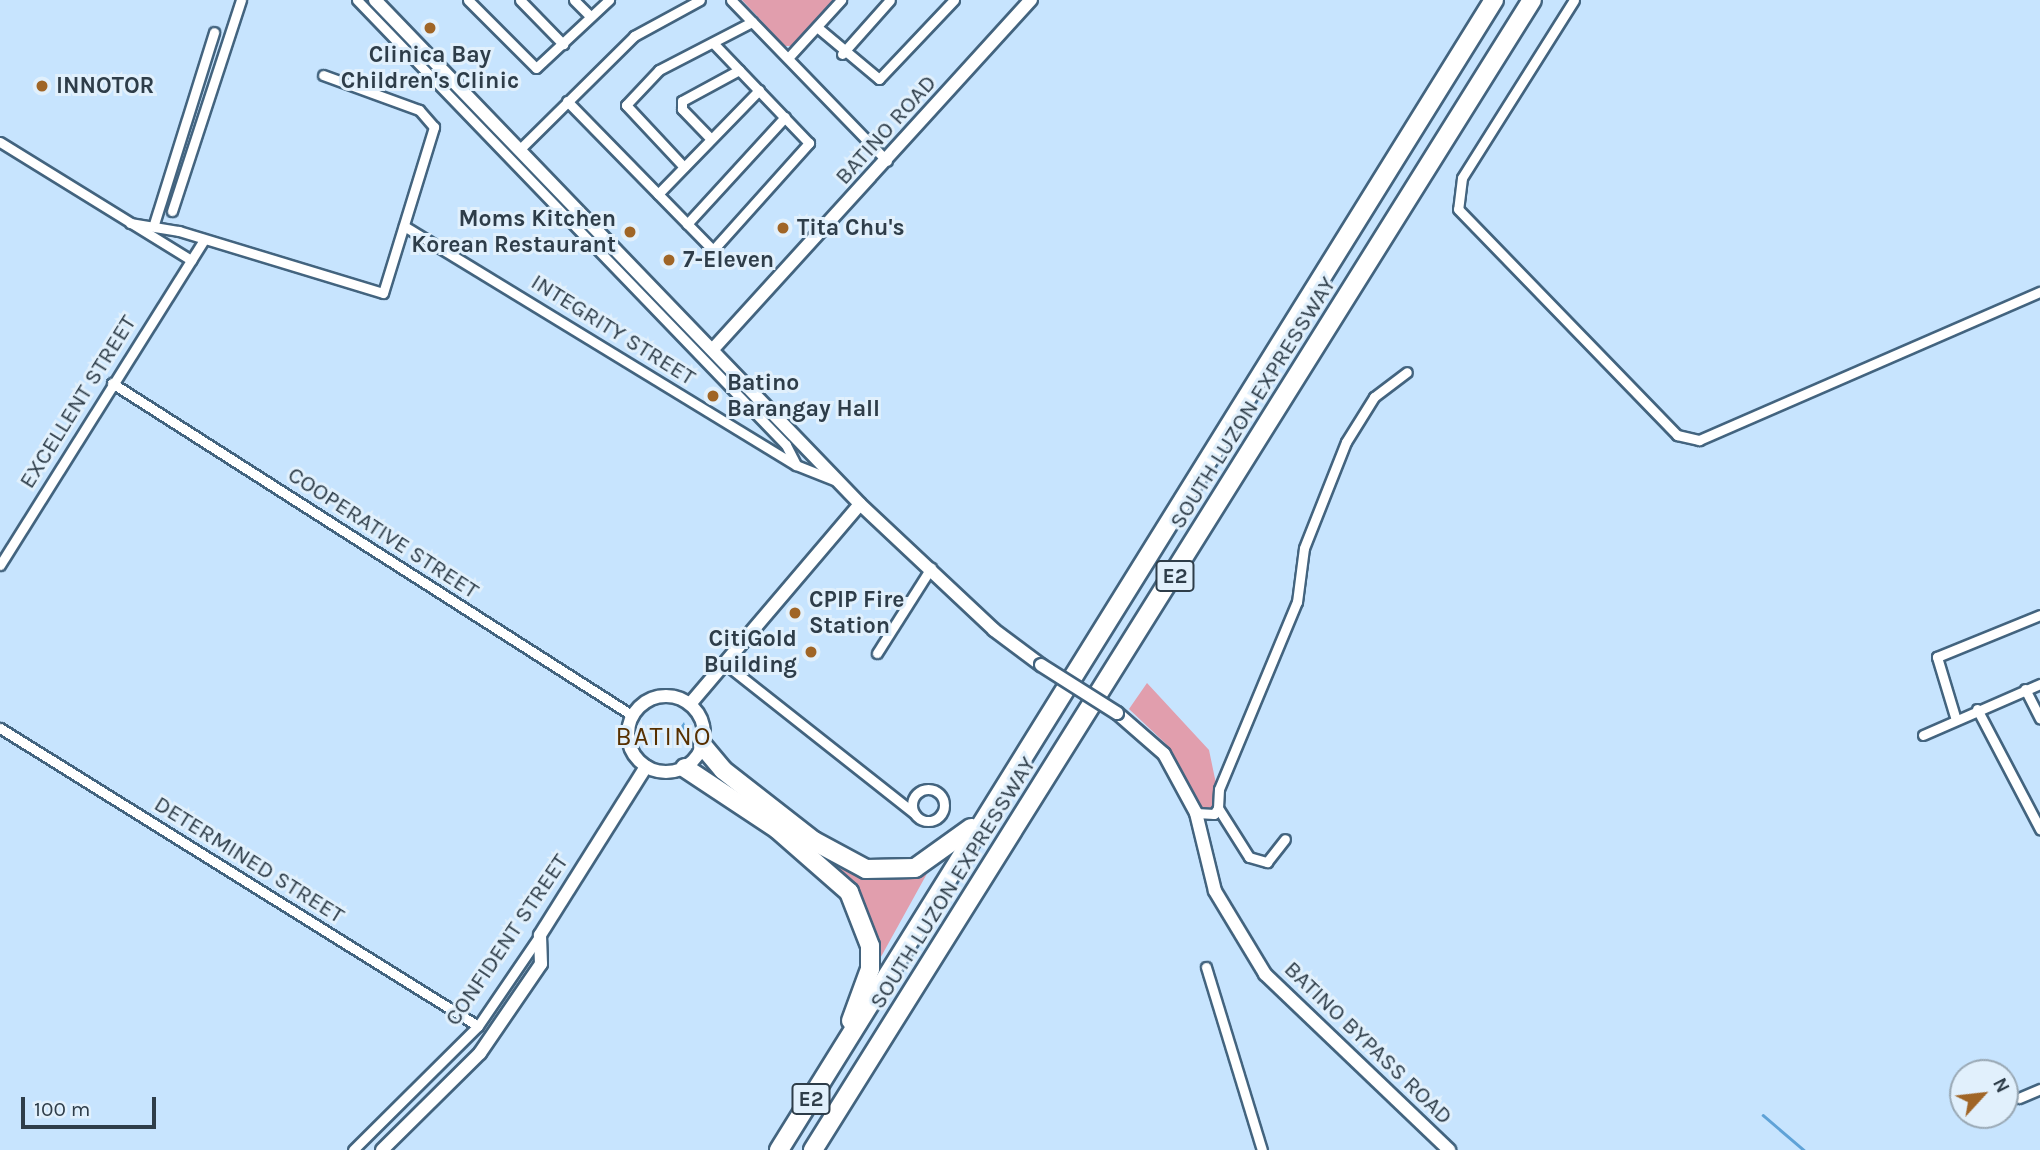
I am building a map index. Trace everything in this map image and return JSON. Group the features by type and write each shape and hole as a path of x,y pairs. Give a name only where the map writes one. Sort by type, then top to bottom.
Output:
{"highway":[{"name":"SOUTH LUZON EXPRESSWAY","path":"779,1150 1000,796 1127,582 1494,0"},
{"name":"SOUTH LUZON EXPRESSWAY","path":"813,1150 1532,0"},
{"path":"703,746 723,770 814,841 878,871 931,862 1000,796"},
{"path":"685,768 777,829 829,871 859,909 870,969 843,1048"}],"main road":[{"name":"BATINO BYPASS ROAD","path":"376,0 523,147 860,504 994,630 1157,743 1196,813 1215,891 1265,974 1449,1150"},
{"name":"BATINO ROAD","path":"714,348 1031,0"},
{"path":"690,704 860,504"},
{"path":"659,697 690,704 703,723 703,746 685,768 665,773 646,766 631,749 633,716 659,697"},
{"name":"CONFIDENT STREET","path":"540,936 646,766"},
{"path":"382,1150 480,1053 541,964 540,936"}],"street":[{"path":"357,0 786,445 796,465"},
{"path":"468,0 536,68 609,0"},
{"path":"520,0 563,44"},
{"path":"574,0 590,16"},
{"path":"523,147 634,36 700,0"},
{"path":"731,0 887,160"},
{"path":"788,58 841,0"},
{"path":"842,54 890,0"},
{"path":"817,27 842,54 871,79 881,77 954,0"},
{"path":"1574,0 1462,178 1458,209 1677,435 1699,440 2040,292"},
{"path":"172,211 242,1"},
{"path":"684,167 626,105 659,70 752,22"},
{"path":"154,224 214,32"},
{"path":"567,101 713,250 809,143 713,43"},
{"path":"711,139 682,109 682,101 739,70"},
{"path":"130,223 154,224 375,295 383,293 434,127 429,115 323,75"},
{"path":"658,194 759,90"},
{"path":"687,224 785,117"},
{"path":"0,142 191,260"},
{"name":"INTEGRITY STREET","path":"404,226 796,465 840,482"},
{"name":"EXCELLENT STREET","path":"0,565 204,240"},
{"path":"1196,813 1214,814 1218,808 1219,789 1297,602 1304,548 1346,442 1374,397 1407,372"},
{"name":"COOPERATIVE STREET","path":"112,383 633,716"},
{"path":"877,653 931,568"},
{"path":"1956,720 1937,657 2040,615"},
{"path":"724,663 914,811"},
{"path":"1923,735 1977,709 2040,684"},
{"path":"2025,690 2040,718"},
{"path":"1977,709 2040,829"},
{"name":"DETERMINED STREET","path":"0,728 478,1026"},
{"path":"1218,808 1249,857 1267,862 1285,839"},
{"name":"CONFIDENT STREET","path":"353,1150 478,1026 540,936"},
{"path":"1206,967 1262,1150"},
{"path":"2019,1098 2040,1089"}],"shaded area":[{"path":"742,0 835,0 793,46 785,46"},
{"path":"1147,683 1209,750 1223,817 1197,818 1165,743 1129,709"},
{"path":"838,865 879,880 929,870 877,964 878,935"}],"water":[{"path":"684,722 688,735 678,747 675,734"}],"waterway":[{"path":"1763,1115 1804,1150"}],"place":[{"name":"Clinica Bay Children's Clinic","path":"430,28"},
{"name":"INNOTOR","path":"42,86"},
{"name":"Tita Chu's","path":"783,228"},
{"name":"Moms Kitchen Korean Restaurant","path":"630,232"},
{"name":"7-Eleven","path":"669,260"},
{"name":"Batino Barangay Hall","path":"713,396"},
{"name":"CPIP Fire Station","path":"795,613"},
{"name":"CitiGold Building","path":"811,652"}],"district":[{"name":"BATINO","path":"664,737"}]}
